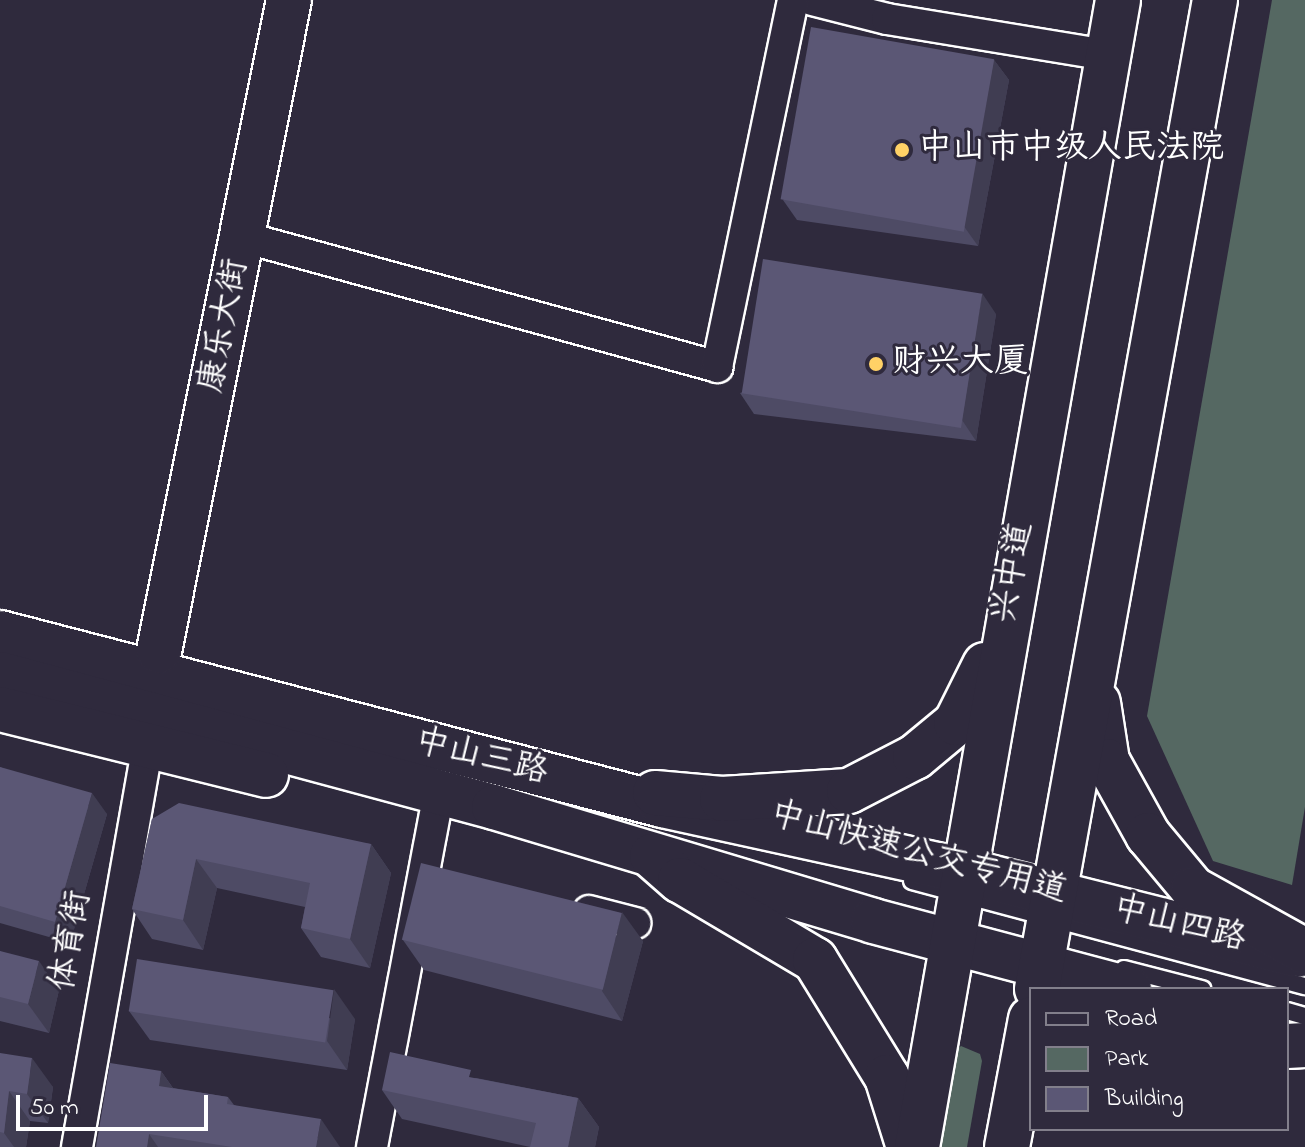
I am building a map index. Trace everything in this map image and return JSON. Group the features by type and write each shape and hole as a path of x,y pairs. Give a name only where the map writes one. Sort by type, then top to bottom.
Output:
{"main road":[{"name":"康乐大街","path":"159,651 289,0"},
{"name":"兴中道","path":"917,1147 1005,623 1118,0"},
{"path":"1045,943 1215,0"},
{"name":"中山三路","path":"0,607 558,757 658,799 1045,943"},
{"path":"658,799 722,799 849,791 915,757 956,723 1005,623"},
{"name":"中山三路","path":"0,633 658,799"},
{"path":"1093,670 1107,761 1148,835 1193,889 1305,954"},
{"name":"中山三路","path":"0,674 494,807 652,856"},
{"name":"中山三路","path":"0,709 147,748 435,814 958,912"},
{"path":"652,856 680,880 815,960 887,1077 909,1147"},
{"path":"958,912 1045,943 1125,987"},
{"name":"中山四路","path":"1045,943 1305,954"},
{"path":"1007,1147 1029,1030"}],"street":[{"path":"243,237 717,367 793,0"},
{"path":"812,0 887,19 1108,55"},
{"name":"体育街","path":"77,1147 147,748"},
{"path":"372,1147 435,814"},
{"path":"424,869 455,876"},
{"path":"560,903 635,923"}],"lane":[{"name":"中山快速公交专用道","path":"658,799 689,826 825,860"},
{"name":"中山快速公交专用道","path":"652,856 687,848 792,877"},
{"name":"中山快速公交专用道","path":"901,878 958,912"},
{"name":"中山快速公交专用道","path":"1001,935 1305,986"},
{"name":"中山快速公交专用道","path":"1045,943 1195,987"}],"green space":[{"path":"1272,0 1305,0 1305,807 1292,885 1213,861 1147,716"},
{"path":"961,1046 980,1054 982,1061 967,1147 934,1147 954,1052"}],"building":[{"name":"中山市中级人民法院","path":"811,27 994,59 964,232 781,199"},
{"name":"财兴大厦","path":"763,259 982,294 961,428 742,393"},
{"path":"0,767 92,793 55,922 0,906"},
{"path":"179,803 371,844 350,939 301,928 310,883 196,859 183,920 132,909 152,819"},
{"path":"421,863 622,913 603,990 402,940"},
{"path":"0,951 39,961 28,1004 0,997"},
{"path":"137,959 334,990 325,1042 129,1011"},
{"path":"390,1052 471,1070 469,1077 578,1098 568,1147 530,1147 536,1123 382,1090"},
{"path":"0,1053 32,1058 27,1094 9,1091 4,1133 0,1132"},
{"path":"110,1063 161,1071 159,1086 228,1097 227,1104 321,1119 316,1147 232,1147 149,1134 147,1147 96,1147"}],"place":[{"name":"中山市中级人民法院","path":"902,150"},
{"name":"财兴大厦","path":"876,364"}]}
